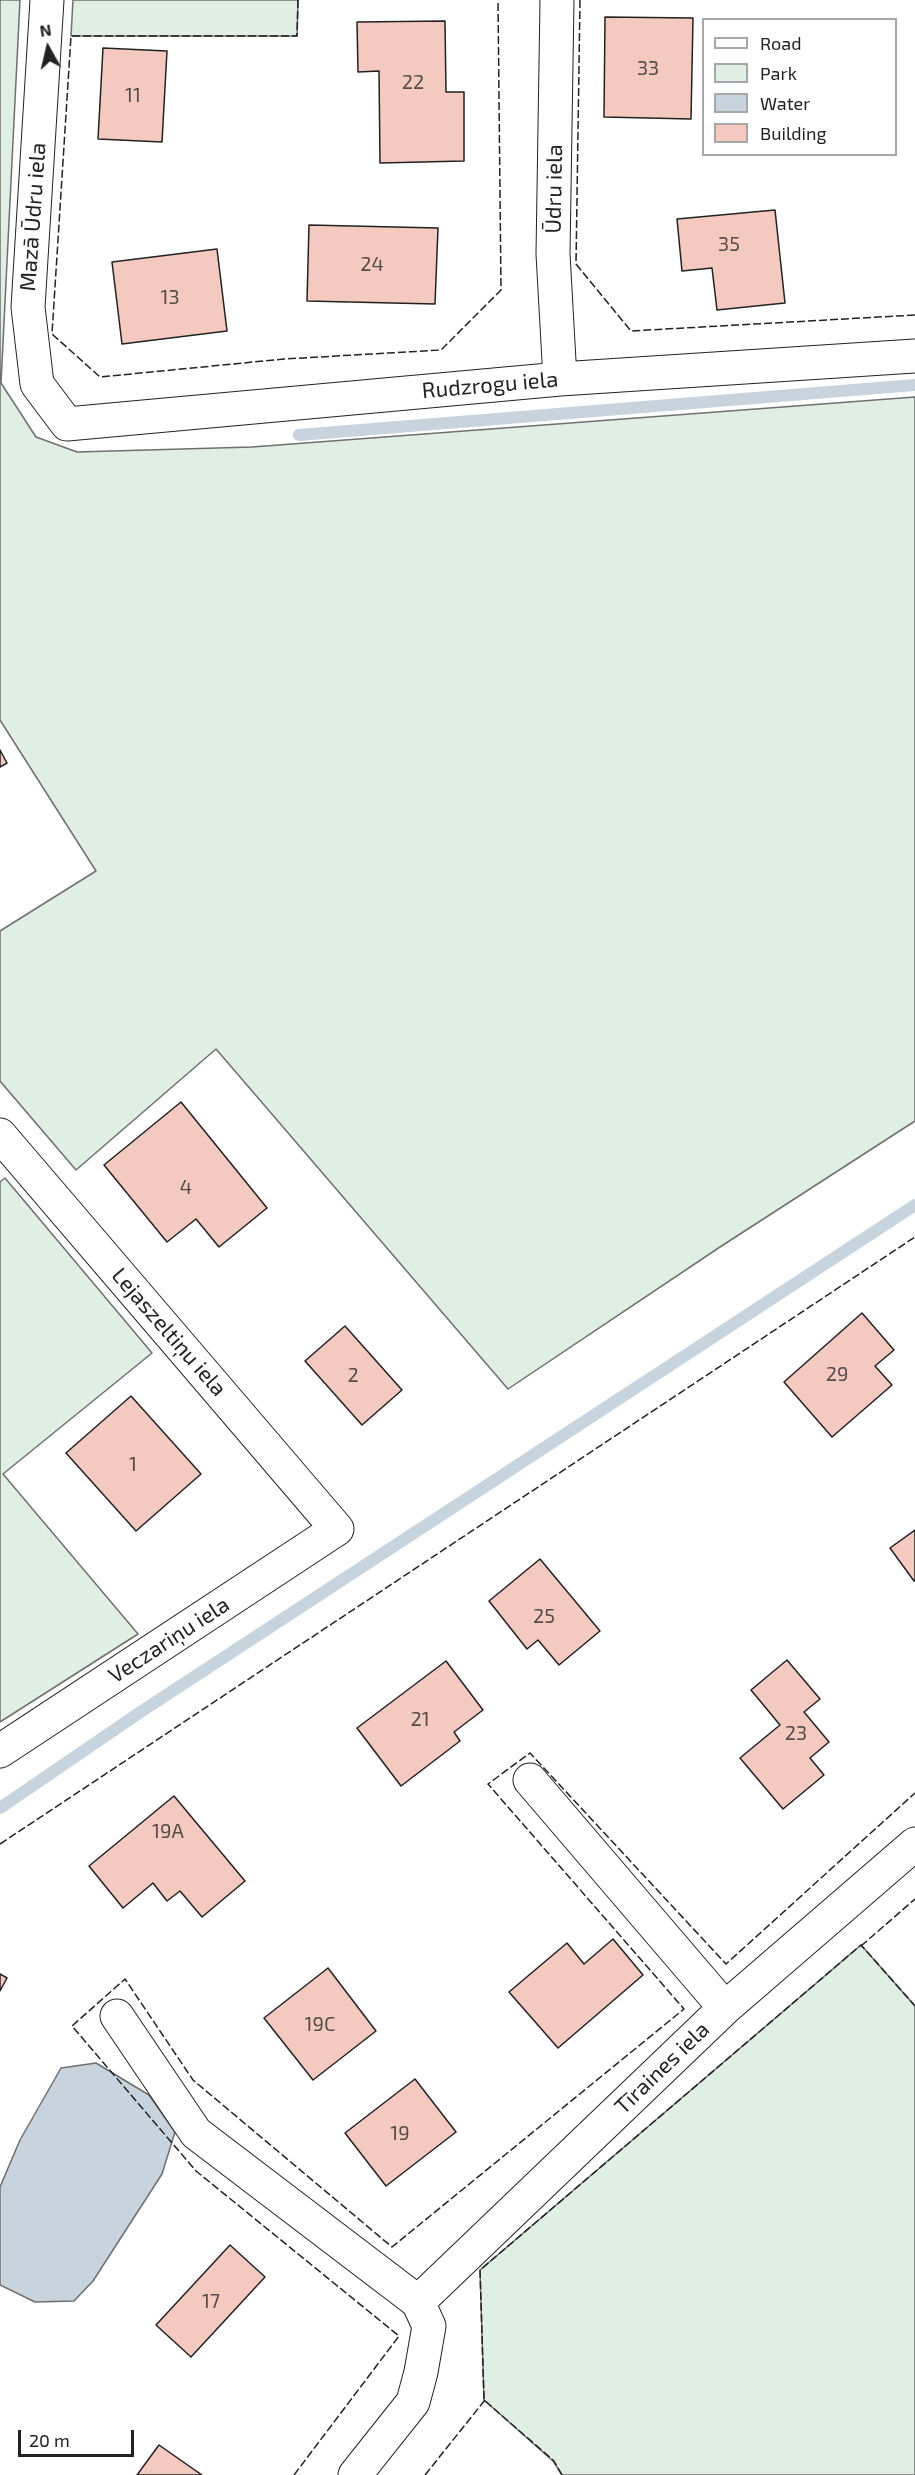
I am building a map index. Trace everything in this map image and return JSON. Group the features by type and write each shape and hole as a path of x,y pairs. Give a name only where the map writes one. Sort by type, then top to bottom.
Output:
{"street":[{"name":"Mazā Ūdru iela","path":"47,0 28,307 37,384 67,424"},
{"name":"Ūdru iela","path":"557,0 553,254 560,379"},
{"name":"Rudzrogu iela","path":"67,424 560,379 915,356"},
{"name":"Lejaszeltiņu iela","path":"0,1136 338,1529"},
{"name":"Veczariņu iela","path":"0,1751 338,1529"},
{"path":"530,1780 725,2008"},
{"name":"Tīraines iela","path":"418,2302 725,2008 915,1844"},
{"path":"117,2016 196,2133 418,2302 429,2326 422,2372 413,2402 356,2475"}],"green space":[{"path":"0,0 20,0 1,383 36,437 77,452 252,447 915,397 915,1121 720,1247 508,1389 216,1049 76,1170 0,1081 0,931 96,871 0,720"},
{"path":"73,0 298,0 297,36 71,36"},
{"path":"5,1178 152,1353 3,1474 138,1634 0,1722 0,1182"},
{"path":"861,1945 915,2006 915,2475 562,2475 553,2461 484,2400 480,2270"}],"water":[{"path":"96,2063 149,2095 175,2132 162,2174 93,2281 74,2301 35,2302 0,2285 0,2187 20,2140 61,2068"}],"building":[{"path":"605,17 693,18 691,119 604,117"},
{"path":"445,21 446,92 464,92 464,161 380,163 379,71 358,72 357,22"},
{"path":"103,48 167,51 162,142 98,139"},
{"path":"775,210 785,303 717,310 712,268 682,271 677,219"},
{"path":"309,225 438,228 435,304 307,301"},
{"path":"217,249 227,331 122,344 112,262"},
{"path":"0,750 7,763 0,767"},
{"path":"181,1102 267,1208 219,1247 196,1219 167,1242 104,1165"},
{"path":"862,1313 894,1350 875,1366 892,1385 832,1437 784,1382"},
{"path":"345,1326 402,1390 362,1425 305,1361"},
{"path":"131,1396 201,1474 136,1531 66,1453"},
{"path":"915,1530 915,1581 914,1581 890,1548"},
{"path":"540,1559 600,1631 559,1665 538,1640 527,1649 489,1601"},
{"path":"787,1660 820,1699 804,1712 829,1742 810,1758 824,1775 783,1809 740,1758 780,1725 751,1690"},
{"path":"446,1661 483,1710 454,1732 460,1741 401,1786 357,1728"},
{"path":"174,1796 245,1881 202,1917 180,1891 167,1901 153,1883 123,1908 89,1866"},
{"path":"613,1939 643,1975 558,2048 509,1992 567,1943 584,1964"},
{"path":"328,1968 376,2031 313,2080 264,2018"},
{"path":"0,1974 7,1978 0,1991"},
{"path":"415,2079 456,2132 386,2186 345,2133"},
{"path":"230,2245 265,2277 191,2357 156,2325"},
{"path":"159,2445 202,2475 137,2475"}],"waterway":[{"path":"299,435 915,385"},
{"path":"0,1808 139,1713 915,1205"}],"fence":[{"path":"298,0 297,36 71,36 52,334 100,377 284,359 441,350 501,290 498,0"},
{"path":"580,0 576,264 631,331 915,315"},
{"path":"0,1844 915,1237"},
{"path":"294,2475 399,2336 196,2171 72,2026 125,1979 193,2080 392,2247 684,2009 488,1784 530,1753 726,1964 915,1793"},
{"path":"861,1946 915,1899"},
{"path":"562,2475 554,2461 484,2400 480,2270 861,1945 915,2006"},
{"path":"425,2475 485,2400"}]}
